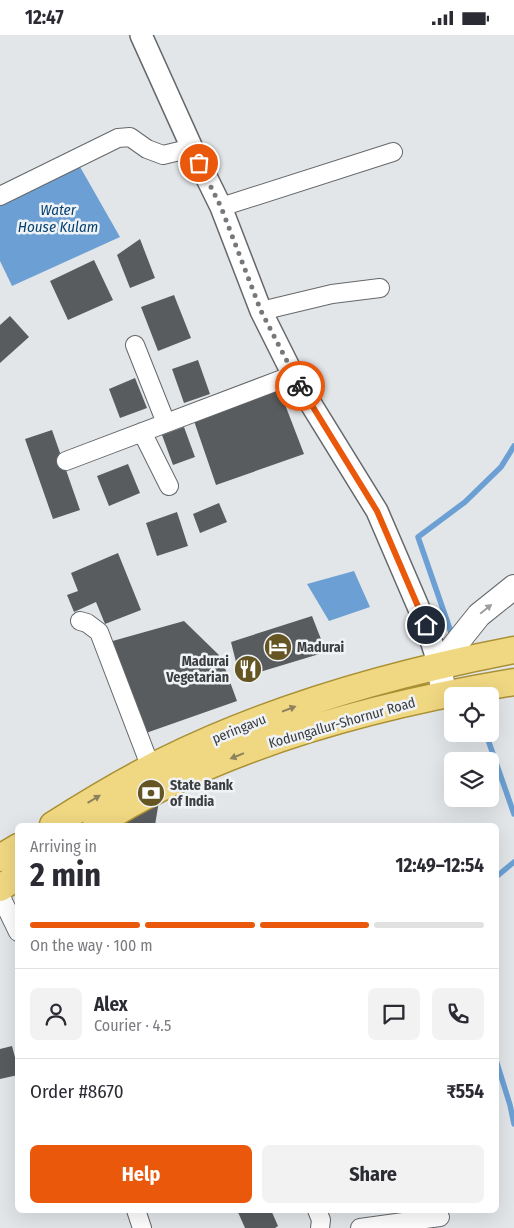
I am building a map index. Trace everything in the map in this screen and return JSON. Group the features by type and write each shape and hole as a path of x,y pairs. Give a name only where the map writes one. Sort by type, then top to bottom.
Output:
{"main road":[{"path":"467,647 479,615 514,587"},
{"path":"446,687 442,663 467,647 514,650"},
{"name":"peringavu","path":"56,823 125,781 239,728 294,707 442,663"},
{"name":"Kodungallur-Shornur Road","path":"486,687 514,682"},
{"name":"Kodungallur-Shornur Road","path":"103,823 151,793 202,770 292,735 444,695"},
{"path":"0,858 15,849"},
{"path":"0,887 15,878"}],"street":[{"path":"141,35 221,207 261,311 293,375 377,511 442,663"},
{"path":"0,196 118,138 130,137 147,149 163,155 192,148"},
{"path":"221,207 393,152"},
{"path":"261,311 332,294 380,288"},
{"path":"135,345 166,423"},
{"path":"66,461 293,375"},
{"path":"142,432 169,486"},
{"path":"80,621 87,623 99,633 151,768"},
{"path":"0,895 15,926"},
{"path":"137,1213 142,1228"},
{"path":"318,1213 321,1220 320,1228"},
{"path":"360,1228 440,1217"}],"water":[{"name":"Water House Kulam","path":"75,158 120,237 12,286 0,261 0,204"},
{"path":"354,571 370,607 329,621 307,584"}],"building":[{"path":"140,239 155,278 130,288 117,255"},
{"path":"94,260 113,300 68,320 50,281"},
{"path":"174,295 191,338 158,351 141,307"},
{"path":"10,316 29,337 0,363 0,325"},
{"path":"198,360 210,394 184,403 172,369"},
{"path":"135,378 147,408 120,418 109,389"},
{"path":"276,381 304,454 216,485 193,418"},
{"path":"184,427 195,457 173,465 162,435"},
{"path":"52,430 80,510 53,519 25,439"},
{"path":"128,464 140,493 109,506 97,476"},
{"path":"219,503 227,522 200,533 193,514"},
{"path":"177,512 188,546 157,556 146,523"},
{"path":"118,553 141,610 105,624 96,602 74,612 67,595 78,591 71,573"},
{"name":"Madurai","path":"312,616 326,652 240,678 231,642"},
{"path":"184,621 221,657 237,701 146,733 109,642"},
{"path":"161,789 155,823 125,823"},
{"path":"12,1046 15,1057 15,1076 0,1079 0,1049"},
{"path":"238,1213 272,1213 278,1226 275,1228 245,1228"}],"waterway":[{"path":"453,638 418,537 465,502 501,467 514,446"},
{"path":"489,742 514,814"},
{"path":"499,874 514,862"},
{"path":"499,1070 514,1124"}],"way so far":[{"path":"199,163 221,207 261,311 300,386"}],"place":[{"name":"Madurai","path":"278,647"},
{"name":"Madurai Vegetarian","path":"248,669"},
{"name":"State Bank of India","path":"151,793"}],"route":[{"path":"300,386 377,511 426,625"}]}
